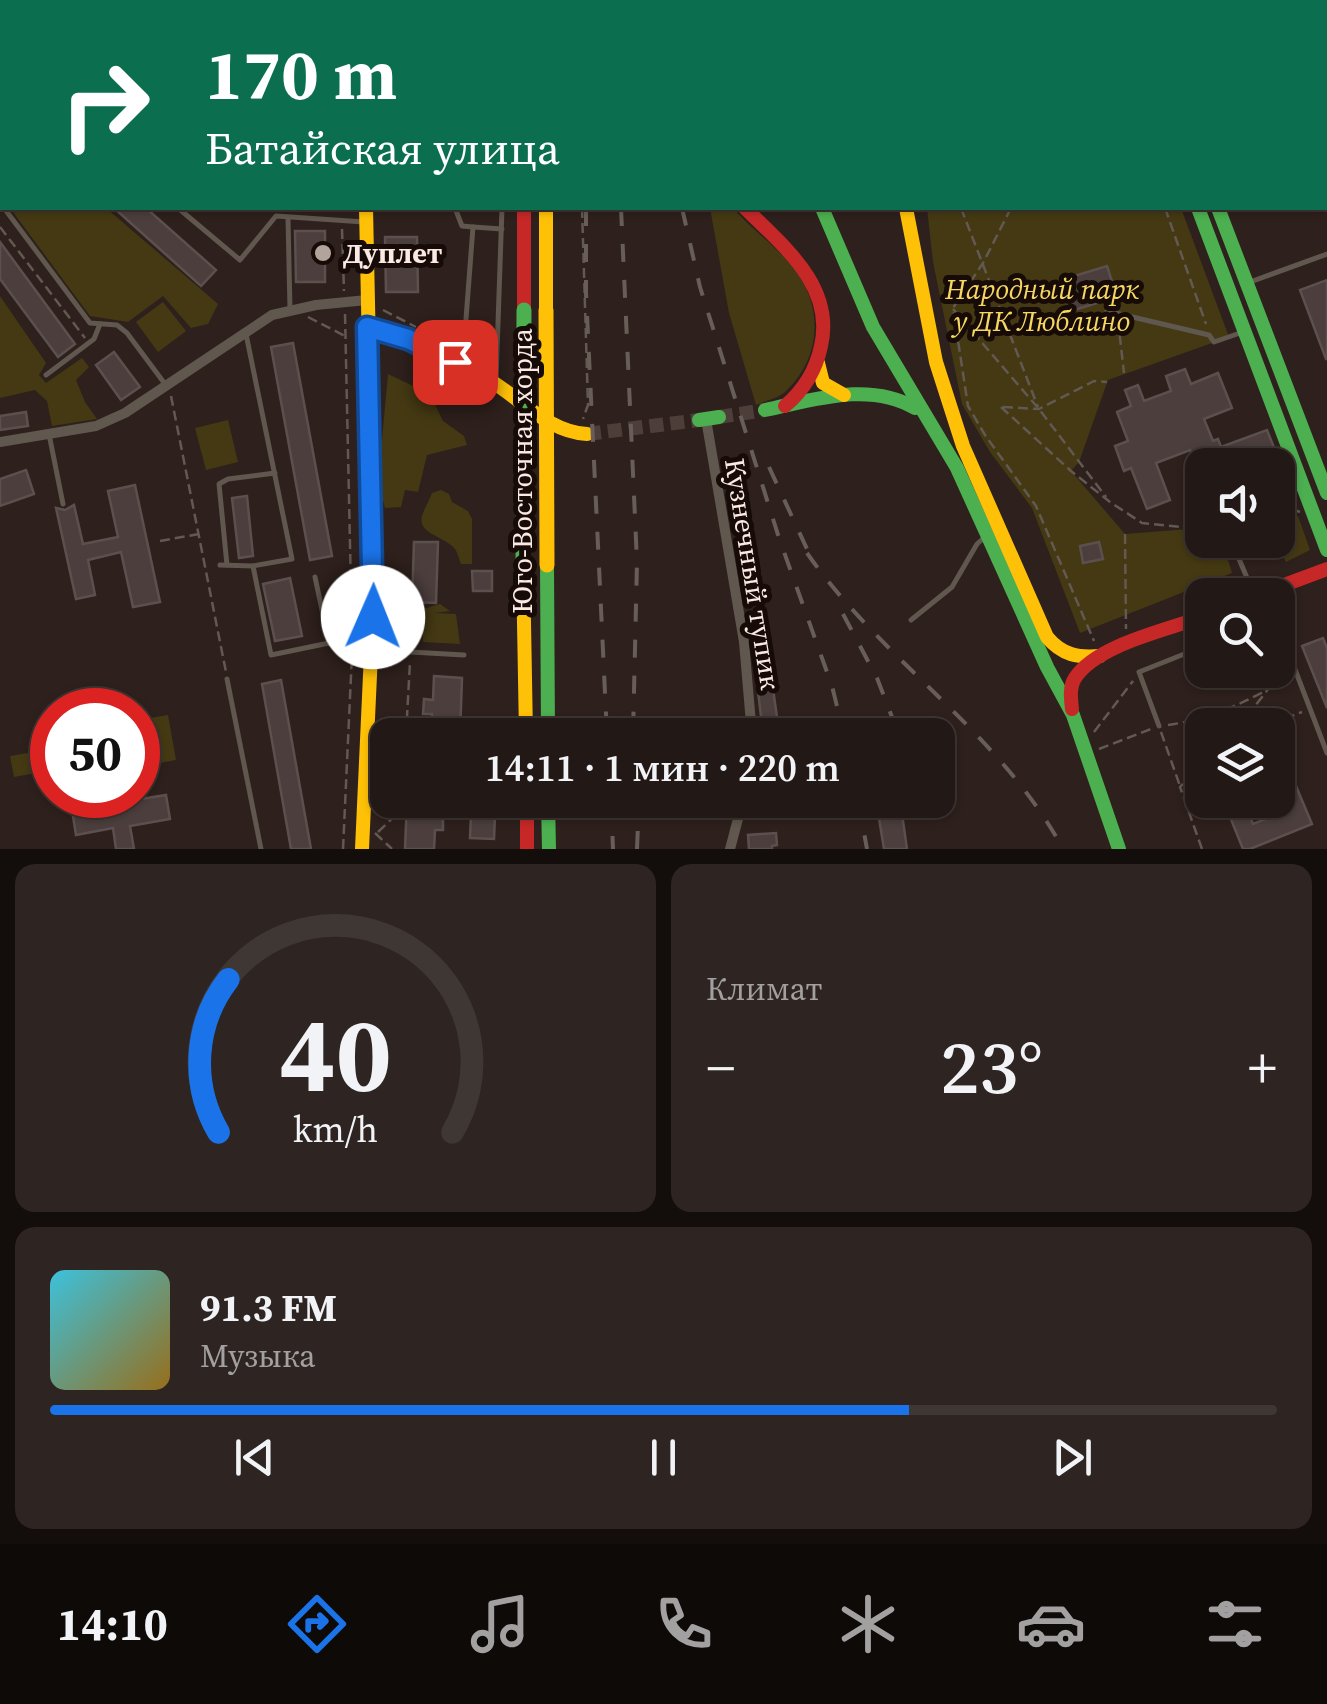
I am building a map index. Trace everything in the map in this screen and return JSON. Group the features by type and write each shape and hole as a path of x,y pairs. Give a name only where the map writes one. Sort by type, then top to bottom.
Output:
{"main road":[{"name":"Юго-Восточная хорда","path":"524,210 526,718"},
{"name":"Юго-Восточная хорда","path":"546,210 548,718"},
{"path":"747,210 804,266 818,290 825,318 818,362 796,398 785,406"},
{"path":"823,210 873,327 957,468 1072,715 1119,849"},
{"path":"906,210 936,362 975,475 1053,646 1071,656 1185,622"},
{"path":"1199,210 1327,550"},
{"path":"1219,210 1327,492"},
{"path":"362,849 374,588 367,327 373,304 366,215"},
{"path":"367,327 408,339 496,384 578,434"},
{"path":"818,362 824,383 844,395"},
{"path":"766,410 844,395 893,396 912,404 926,420"},
{"path":"1295,581 1327,569"},
{"path":"1072,715 1071,688 1097,649"},
{"path":"527,818 528,849"},
{"path":"548,818 549,849"}],"street":[{"path":"0,442 96,426 168,387 272,315 344,301 373,304"},
{"name":"Кузнечный тупик","path":"708,419 744,642 751,718"},
{"path":"730,849 738,818"}],"lane":[{"path":"1063,0 1079,0"},
{"path":"6,210 90,322 117,326 126,332 168,387"},
{"path":"180,210 240,260 276,216 342,221 366,215"},
{"path":"456,210 462,226 502,230"},
{"path":"496,384 502,210"},
{"path":"288,216 291,310"},
{"path":"466,319 473,227"},
{"path":"1247,284 1327,254"},
{"path":"1106,311 1209,334 1214,342 1246,331"},
{"path":"46,375 94,340 100,324"},
{"path":"246,330 275,473 292,559 253,566 224,565 218,484 228,479 275,473"},
{"path":"50,434 63,504"},
{"path":"911,620 952,587 977,544 988,534"},
{"path":"1238,558 1250,578"},
{"path":"253,566 271,655 329,643 464,655"},
{"path":"316,576 329,643"},
{"path":"1159,726 1140,672 1185,654"},
{"path":"1295,669 1327,753"},
{"path":"227,678 261,849"}],"path":[{"path":"578,434 588,405 582,210"},
{"path":"962,210 1039,409"},
{"path":"1010,210 953,308 968,406 1036,506 1097,649"},
{"path":"1165,210 1209,334"},
{"path":"342,221 352,644 343,849"},
{"path":"0,227 89,343"},
{"path":"373,304 429,335"},
{"path":"953,308 1039,409 1110,502"},
{"path":"291,310 347,338"},
{"path":"1117,311 1124,374"},
{"path":"1107,382 1094,381 1039,409 1001,407 1110,502 1142,522 1185,526"},
{"path":"168,387 227,678"},
{"path":"1295,510 1300,512"},
{"path":"1182,527 1241,564"},
{"path":"160,541 200,534"},
{"path":"1125,534 1126,630"},
{"path":"407,718 411,653"},
{"path":"1094,732 1140,672"},
{"path":"1254,708 1268,688"},
{"path":"1099,749 1159,726 1190,722 1232,709 1265,691"},
{"path":"1295,715 1310,709"},
{"path":"1159,726 1202,849"},
{"path":"1180,786 1185,781"},
{"path":"377,833 393,818"}],"green space":[{"path":"11,210 108,210 218,304 208,324 191,328 163,296 128,322 90,316"},
{"path":"710,210 735,210 795,270 811,300 812,349 797,379 785,392 756,405 729,313"},
{"name":"Народный парк у ДК Люблино","path":"927,210 1182,210 1229,337 1108,380 1079,462 1071,471 1125,534 1185,529 1185,558 1227,558 1232,573 1219,578 1185,578 1185,592 1080,633 1032,508 990,452 962,404 933,262"},
{"path":"0,296 46,363 39,375 46,383 82,358 89,367 76,380 97,419 52,426 47,401 35,390 0,398"},
{"path":"163,302 186,331 158,352 136,322"},
{"path":"388,374 430,394 443,421 464,436 467,445 427,455 418,492 405,490 401,507 385,508 378,483"},
{"path":"228,420 238,462 206,470 195,428"},
{"path":"441,490 468,511 472,519 472,564 461,564 451,545 424,527 423,513 432,493"},
{"path":"1295,516 1310,550 1295,558"},
{"path":"440,604 450,611 434,613 456,614 460,644 423,642 423,615 411,637 403,641 385,638 385,620 405,608 423,609"},
{"path":"168,715 176,760 160,763 160,716"},
{"path":"30,753 30,774 14,777 10,756"}],"building":[{"path":"116,210 148,210 216,270 201,286"},
{"path":"295,231 325,231 325,282 296,282"},
{"path":"385,237 417,237 418,292 386,292"},
{"path":"0,242 75,344 58,357 0,279"},
{"path":"1107,266 1117,297 1071,311 1061,280"},
{"path":"1327,280 1327,359 1326,359 1300,290"},
{"path":"293,343 332,556 310,560 271,347"},
{"path":"114,352 140,387 121,400 96,365"},
{"path":"1185,369 1191,384 1218,373 1232,408 1204,419 1213,441 1218,439 1221,447 1267,430 1274,448 1185,448 1185,452 1156,463 1170,500 1147,509 1131,468 1124,471 1115,446 1128,441 1117,412 1131,406 1125,390 1138,385 1144,401 1171,391 1166,376"},
{"path":"26,412 28,426 0,430 0,416"},
{"path":"26,470 34,494 0,506 0,479"},
{"path":"135,485 160,602 133,607 121,552 88,560 95,595 76,599 56,508 65,510 74,505 83,544 118,537 108,491"},
{"path":"247,496 253,556 239,558 232,498"},
{"path":"414,542 438,542 436,603 412,602"},
{"path":"1099,542 1103,559 1083,563 1080,546"},
{"path":"472,571 492,571 492,591 473,591"},
{"path":"290,578 302,636 275,641 263,584"},
{"path":"1323,638 1327,648 1327,708 1302,646"},
{"path":"434,676 462,678 461,718 432,718 432,714 423,714 424,699 433,700"},
{"path":"281,680 311,849 291,849 262,684"},
{"path":"773,689 777,718 761,718 758,691"},
{"path":"1295,786 1312,824 1243,849 1230,818 1250,818 1253,824 1268,818 1295,818"},
{"path":"166,795 170,819 130,826 134,849 116,849 113,828 76,835 73,818 160,818 160,796"},
{"path":"406,818 443,818 443,830 435,830 434,849 405,849"},
{"path":"471,818 495,818 494,839 470,838"},
{"path":"879,818 903,818 907,849 884,849"},
{"path":"776,833 777,845 772,849 749,849 748,835"}],"tunnel":[{"path":"719,417 765,410"},
{"path":"587,434 699,420"}],"railway":[{"path":"586,210 586,293 606,718"},
{"path":"621,210 637,562 633,718"},
{"path":"682,210 700,287 840,718"},
{"path":"769,467 813,562"},
{"path":"807,553 870,628 1007,769 1063,849"},
{"path":"843,614 877,678 892,717"},
{"path":"612,818 613,849"},
{"path":"637,849 638,818"},
{"path":"861,818 867,849"}],"traffic: fast":[{"path":"823,210 873,327 957,468 1047,667 1073,715 1119,849"},
{"path":"1199,210 1327,550"},
{"path":"1219,210 1327,493"},
{"path":"523,566 524,310"},
{"path":"765,410 860,394 897,400 915,408"},
{"path":"699,420 719,417"},
{"path":"547,565 548,718"},
{"path":"548,818 549,849"}],"traffic: slow":[{"path":"362,849 374,588 366,210"},
{"path":"546,210 546,310"},
{"path":"906,210 936,362 963,446 1047,637 1071,654 1100,656"},
{"path":"546,310 547,565"},
{"path":"367,327 446,357 491,381 560,428 587,434"},
{"path":"818,363 823,383 844,395"},
{"path":"523,566 526,718"}],"traffic: jam":[{"path":"524,210 524,310"},
{"path":"747,210 802,269 820,304 823,324 816,363 785,406"},
{"path":"1295,581 1327,569"},
{"path":"1072,709 1073,682 1085,666 1133,640 1185,623"},
{"path":"527,818 527,849"}],"place":[{"name":"Дуплет","path":"323,253"}],"route":[{"path":"373,617 367,327 408,339 455,362"}]}
